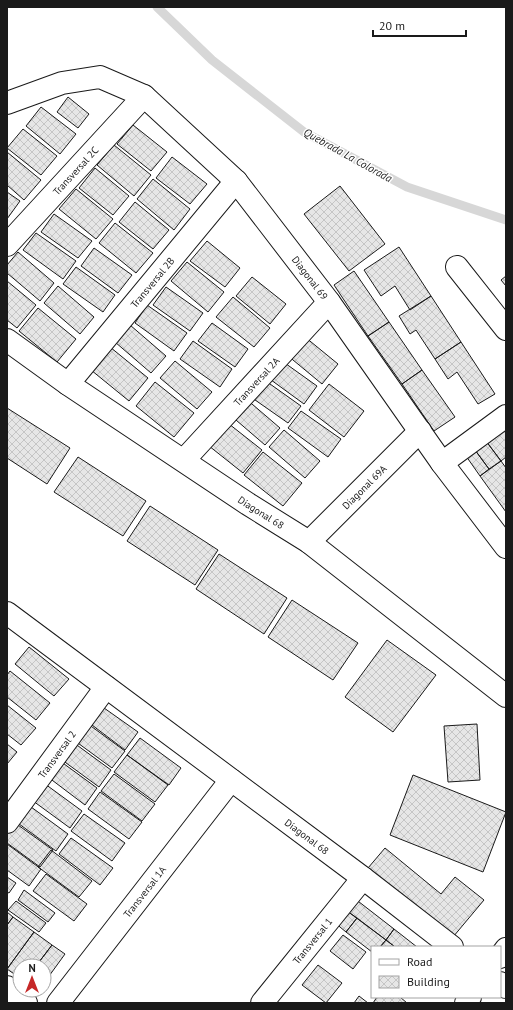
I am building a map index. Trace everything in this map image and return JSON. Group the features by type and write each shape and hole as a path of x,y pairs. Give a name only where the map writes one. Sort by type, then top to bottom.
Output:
{"street":[{"name":"Diagonal 69","path":"7,103 62,83 100,77 144,96 236,180 329,302 442,464 506,547"},
{"name":"Transversal 2C","path":"7,245 144,96"},
{"name":"Transversal 2B","path":"68,384 236,180"},
{"path":"457,267 506,329"},
{"name":"Transversal 2A","path":"184,460 329,302"},
{"name":"Diagonal 68","path":"7,340 68,384 248,504 309,542 506,696"},
{"path":"442,464 506,416"},
{"name":"Diagonal 69A","path":"309,542 420,431"},
{"name":"Diagonal 68","path":"7,613 363,878 451,946"},
{"name":"Transversal 2","path":"7,822 106,686"},
{"name":"Transversal 1A","path":"58,1003 231,780"},
{"name":"Transversal 1","path":"262,1003 363,878"},
{"path":"7,987 26,1003"}],"building":[{"path":"68,97 89,114 78,128 57,112"},
{"path":"41,107 76,134 60,154 26,126"},
{"path":"133,125 167,152 151,171 117,144"},
{"path":"23,129 57,156 41,175 7,148"},
{"path":"114,145 151,175 134,196 97,165"},
{"path":"7,152 41,180 24,200 7,185"},
{"path":"172,157 207,184 190,204 156,178"},
{"path":"95,168 129,196 113,215 79,188"},
{"path":"153,179 190,209 174,230 137,199"},
{"path":"340,186 385,244 349,271 304,214"},
{"path":"76,189 113,219 96,239 59,209"},
{"path":"7,192 20,201 7,219"},
{"path":"135,202 169,230 153,249 119,222"},
{"path":"54,214 92,241 78,258 41,232"},
{"path":"115,223 153,253 136,273 99,243"},
{"path":"36,233 76,261 63,279 23,250"},
{"path":"207,241 240,268 225,287 190,261"},
{"path":"399,247 431,296 410,310 395,286 381,296 364,270"},
{"path":"94,248 132,275 118,293 81,266"},
{"path":"18,252 54,283 40,301 7,273 7,265"},
{"path":"187,262 224,292 208,312 171,281"},
{"path":"76,267 115,295 103,312 63,284"},
{"path":"354,271 389,322 368,336 334,285"},
{"path":"506,276 506,286 501,280"},
{"path":"252,277 286,304 270,324 236,296"},
{"path":"7,281 36,305 17,328 7,320"},
{"path":"58,286 94,317 80,334 44,303"},
{"path":"166,287 203,313 190,331 153,305"},
{"path":"431,296 461,342 435,359 416,330 410,334 399,316"},
{"path":"233,297 270,328 254,347 216,317"},
{"path":"147,305 187,333 174,351 135,323"},
{"path":"38,308 76,339 57,362 19,331"},
{"path":"389,322 422,370 402,384 368,336"},
{"path":"212,323 248,349 235,367 198,341"},
{"path":"130,325 166,356 151,373 115,342"},
{"path":"305,337 338,364 322,384 287,355"},
{"path":"193,341 232,369 220,387 180,359"},
{"path":"461,342 495,394 478,404 457,372 448,379 435,359"},
{"path":"110,347 148,378 129,401 91,370"},
{"path":"175,361 212,392 197,409 160,378"},
{"path":"282,361 317,386 304,404 267,377"},
{"path":"422,370 455,417 434,431 402,384"},
{"path":"263,379 301,406 288,423 248,395"},
{"path":"155,382 194,413 174,437 136,406"},
{"path":"329,384 364,411 344,437 309,410"},
{"path":"245,398 280,428 265,445 229,414"},
{"path":"7,408 70,448 47,484 7,458"},
{"path":"301,411 341,439 328,457 288,428"},
{"path":"224,420 262,450 243,473 204,442"},
{"path":"506,427 506,457 501,461 486,441"},
{"path":"284,430 320,461 305,478 269,447"},
{"path":"486,441 501,461 489,469 475,450"},
{"path":"475,450 489,469 480,476 466,456"},
{"path":"263,452 302,483 283,506 244,475"},
{"path":"78,457 146,501 123,536 54,492"},
{"path":"501,461 506,468 506,512 480,476"},
{"path":"150,506 218,550 195,585 127,541"},
{"path":"219,554 287,598 264,634 196,589"},
{"path":"292,600 358,643 333,680 268,637"},
{"path":"387,640 436,675 393,732 345,697"},
{"path":"29,647 69,679 54,696 15,664"},
{"path":"10,671 50,703 36,720 7,697 7,675"},
{"path":"97,703 138,732 125,750 84,719"},
{"path":"7,705 36,728 21,745 7,734"},
{"path":"84,721 125,751 112,768 71,738"},
{"path":"477,724 480,780 448,782 444,726"},
{"path":"140,738 181,768 169,785 127,755"},
{"path":"70,740 111,770 99,787 58,757"},
{"path":"7,744 17,752 7,764"},
{"path":"127,755 168,785 155,802 114,772"},
{"path":"56,758 97,788 85,805 44,774"},
{"path":"114,774 155,804 142,821 101,791"},
{"path":"413,775 506,812 483,872 390,835"},
{"path":"41,781 82,811 70,828 29,798"},
{"path":"100,792 142,822 129,839 88,809"},
{"path":"27,804 68,834 56,851 15,821"},
{"path":"84,814 125,843 112,861 71,831"},
{"path":"11,820 53,850 40,867 7,843 7,826"},
{"path":"71,838 113,868 100,885 59,854"},
{"path":"7,844 41,869 29,886 7,870"},
{"path":"385,848 441,894 455,877 484,900 453,937 368,868"},
{"path":"51,850 92,881 79,897 38,867"},
{"path":"46,874 87,904 74,921 33,891"},
{"path":"7,877 16,883 9,893 7,892"},
{"path":"24,890 55,913 48,922 18,900"},
{"path":"354,898 394,929 386,940 343,908"},
{"path":"16,901 46,923 39,932 8,910"},
{"path":"343,908 357,918 346,932 334,922"},
{"path":"7,912 13,917 7,925"},
{"path":"13,917 34,932 15,958 12,958 12,962 7,969 7,925"},
{"path":"357,918 386,940 381,946 371,946 371,951 346,932"},
{"path":"394,929 416,946 394,946 386,940"},
{"path":"34,932 52,945 42,958 15,958"},
{"path":"343,935 366,952 353,969 330,951"},
{"path":"386,940 394,946 381,946"},
{"path":"52,945 65,954 52,972 52,958 42,958"},
{"path":"12,962 12,972 7,969"},
{"path":"318,965 342,983 326,1003 302,985"},
{"path":"359,996 368,1003 354,1003"},
{"path":"376,998 401,998 407,1003 373,1003"}],"waterway":[{"name":"Quebrada La Colorada","path":"157,7 212,60 304,132 407,187 506,220"}]}
